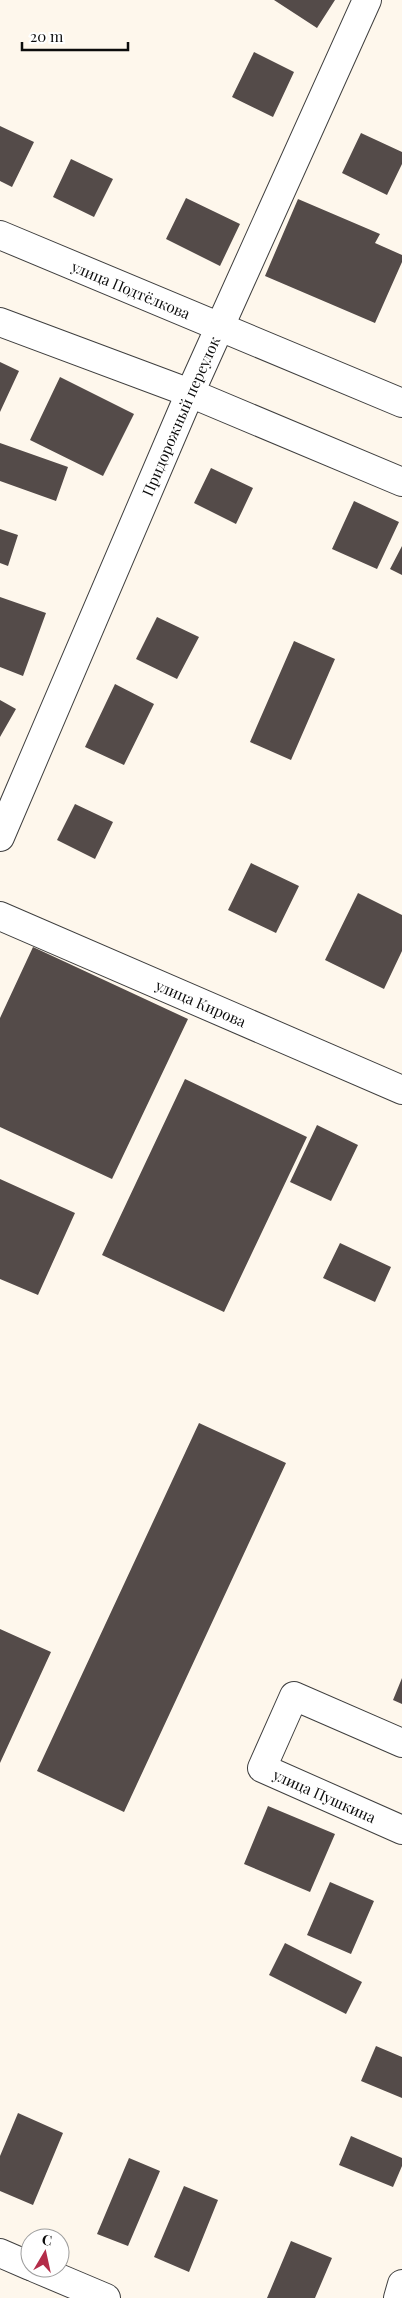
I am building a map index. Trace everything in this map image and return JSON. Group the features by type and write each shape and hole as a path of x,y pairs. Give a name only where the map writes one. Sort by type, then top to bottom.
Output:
{"street":[{"name":"Придорожный переулок","path":"0,837 190,392 367,0"},
{"name":"улица Подтёлкова","path":"0,235 402,403"},
{"path":"0,322 190,392 402,482"},
{"name":"улица Кирова","path":"0,916 402,1090"},
{"name":"улица Пушкина","path":"402,1743 294,1696 262,1768 402,1830"},
{"path":"0,2253 20,2262"},
{"path":"59,2278 106,2298"},
{"path":"398,2298 402,2284"}],"building":[{"path":"274,0 335,0 317,28"},
{"path":"254,52 294,72 273,117 232,97"},
{"path":"0,126 34,142 12,187 0,181"},
{"path":"361,133 402,152 402,164 387,195 342,173"},
{"path":"71,159 113,179 94,217 53,197"},
{"path":"186,198 240,224 220,266 166,239"},
{"path":"298,199 380,234 375,243 402,255 402,262 375,323 265,276"},
{"path":"0,362 19,371 0,412"},
{"path":"60,377 134,414 103,476 30,440"},
{"path":"0,443 68,467 56,501 0,481"},
{"path":"211,468 253,488 236,524 194,503"},
{"path":"354,501 399,522 377,569 332,549"},
{"path":"0,529 18,535 8,566 0,563"},
{"path":"402,546 402,575 390,569"},
{"path":"0,597 46,613 23,676 0,667"},
{"path":"157,617 199,637 177,679 136,659"},
{"path":"294,641 335,659 291,760 250,742"},
{"path":"115,684 154,704 124,765 85,747"},
{"path":"0,700 16,709 0,737"},
{"path":"75,804 113,822 95,859 57,840"},
{"path":"251,863 299,886 276,933 228,910"},
{"path":"358,893 402,915 402,951 384,989 325,960"},
{"path":"33,947 188,1019 112,1179 0,1127 0,1018"},
{"path":"185,1079 307,1137 224,1312 102,1255"},
{"path":"317,1125 358,1145 331,1201 290,1182"},
{"path":"0,1179 75,1213 38,1295 0,1279"},
{"path":"340,1243 391,1267 375,1302 323,1278"},
{"path":"199,1423 286,1463 124,1812 37,1771"},
{"path":"0,1629 51,1652 0,1763"},
{"path":"402,1678 402,1704 393,1700"},
{"path":"268,1806 335,1834 310,1892 244,1864"},
{"path":"330,1882 374,1901 351,1954 307,1935"},
{"path":"285,1943 362,1982 346,2014 269,1975"},
{"path":"376,2046 402,2057 402,2098 361,2081"},
{"path":"18,2113 63,2133 33,2205 0,2191 0,2156"},
{"path":"351,2136 402,2158 402,2166 393,2187 339,2165"},
{"path":"129,2158 160,2171 128,2246 97,2234"},
{"path":"184,2186 218,2200 189,2272 154,2257"},
{"path":"291,2241 332,2258 315,2298 267,2298"}]}
